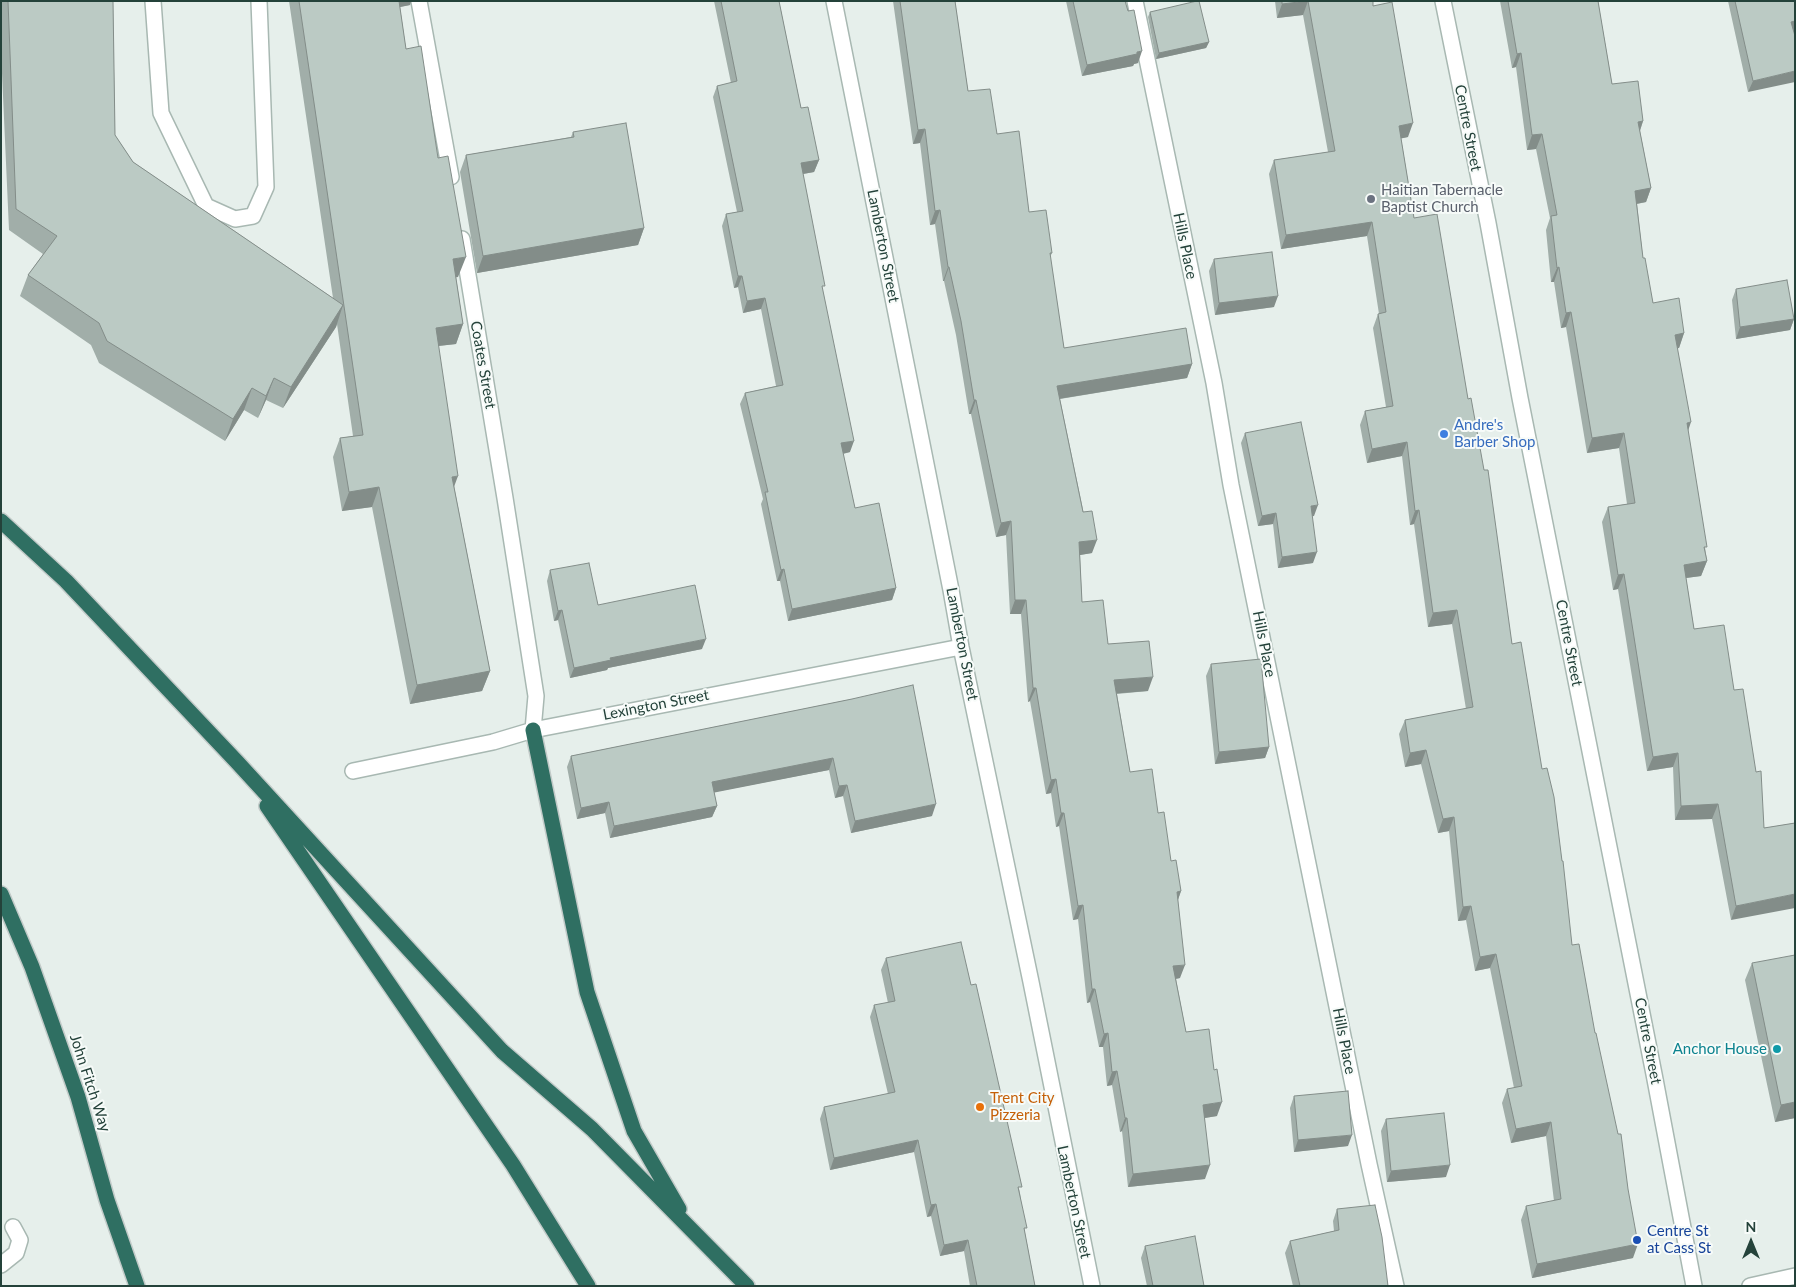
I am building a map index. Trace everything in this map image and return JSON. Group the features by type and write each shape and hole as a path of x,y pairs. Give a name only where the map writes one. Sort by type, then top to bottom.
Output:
{"highway":[{"path":"1,521 66,581 237,762 502,1051 592,1129 747,1286"},
{"path":"533,730 587,992 634,1131 689,1228"},
{"path":"237,762 513,1165 588,1286"},
{"name":"John Fitch Way","path":"1,894 32,967 78,1097 106,1200 137,1286"}],"street":[{"path":"153,1 161,113 206,206 236,219 253,216 266,187 259,1"},
{"path":"418,1 453,187"},
{"name":"Lamberton Street","path":"834,1 950,581 961,647 1092,1286"},
{"name":"Hills Place","path":"1135,1 1214,383 1231,485 1347,1057 1396,1286"},
{"name":"Centre Street","path":"1443,1 1694,1286"},
{"name":"Coates Street","path":"460,226 506,498 536,696 533,730"},
{"name":"Lexington Street","path":"353,771 493,742 533,730 961,647"},
{"path":"1,1265 16,1253 18,1247 20,1240 13,1227"},
{"path":"1750,1286 1795,1276"}],"building":[{"path":"8,1 113,1 115,135 133,162 343,305 291,387 274,378 266,396 252,388 233,419 107,341 99,323 28,275 57,236 16,209"},
{"path":"299,1 399,1 406,49 421,46 438,158 448,156 466,257 453,259 463,324 436,328 458,476 452,477 490,671 417,685 379,487 349,492 340,438 363,435"},
{"path":"721,1 779,1 801,108 808,107 819,160 801,163 825,286 822,286 854,441 841,443 855,508 879,503 896,588 792,609 784,569 781,570 765,492 768,492 745,393 783,385 765,298 747,301 742,276 738,276 726,214 743,211 717,86 737,81"},
{"path":"900,1 955,1 968,91 990,89 997,134 1019,131 1029,212 1046,210 1052,253 1050,253 1064,348 1186,328 1192,364 1057,386 1083,512 1092,511 1097,540 1079,542 1082,602 1103,600 1108,644 1149,641 1153,677 1114,680 1130,772 1152,769 1158,813 1164,812 1171,861 1176,860 1181,891 1177,892 1185,965 1173,966 1186,1032 1209,1029 1214,1070 1217,1069 1222,1102 1203,1105 1210,1165 1133,1174 1127,1118 1125,1118 1117,1071 1112,1072 1108,1033 1104,1034 1095,989 1092,989 1083,905 1078,906 1064,813 1061,813 1056,779 1051,780 1036,688 1033,688 1026,600 1015,600 1011,521 1001,523 976,400 974,400 961,321 948,267 940,210 935,211 925,129 918,130"},
{"path":"1073,1 1125,1 1128,11 1134,10 1142,51 1137,52 1137,54 1087,65"},
{"path":"1199,1 1209,42 1159,53 1150,12"},
{"path":"1282,1 1307,1 1282,4"},
{"path":"1308,1 1373,1 1373,6 1392,2 1413,123 1399,126 1414,218 1437,214 1468,399 1471,398 1484,470 1488,470 1512,644 1521,642 1542,769 1547,768 1554,797 1572,945 1579,944 1595,1033 1618,1134 1621,1134 1638,1244 1537,1264 1526,1206 1561,1199 1551,1122 1516,1129 1507,1089 1522,1086 1496,954 1480,957 1471,906 1463,907 1454,817 1443,819 1426,750 1410,753 1405,720 1473,707 1457,610 1433,613 1419,510 1415,511 1407,442 1372,449 1365,411 1393,406 1378,314 1386,312 1372,222 1286,235 1274,160 1335,151"},
{"path":"1508,1 1598,1 1612,84 1638,81 1643,121 1638,122 1651,188 1635,191 1643,258 1645,258 1653,303 1679,298 1684,333 1675,335 1691,422 1687,423 1707,547 1704,547 1707,561 1684,565 1694,629 1724,625 1734,690 1743,689 1756,772 1761,771 1764,828 1795,823 1795,894 1736,906 1718,804 1681,806 1678,753 1653,757 1624,574 1618,575 1608,507 1635,503 1624,433 1592,438 1571,312 1566,313 1559,267 1557,268 1551,216 1557,215 1542,134 1532,135 1521,53 1517,54"},
{"path":"1735,1 1795,1 1795,21 1791,22 1795,36 1795,71 1753,81"},
{"path":"626,123 644,228 483,256 466,155 574,137 573,132"},
{"path":"1272,252 1278,296 1219,303 1214,259"},
{"path":"1787,280 1794,319 1740,327 1736,289"},
{"path":"1301,422 1318,505 1311,506 1317,552 1282,557 1276,513 1262,516 1245,433"},
{"path":"589,563 598,605 695,585 706,639 610,658 611,660 574,668 562,610 558,611 550,570"},
{"path":"1261,659 1269,747 1219,752 1211,664"},
{"path":"913,685 936,804 855,821 847,785 839,786 833,758 712,782 717,806 614,826 609,802 581,808 571,756"},
{"path":"961,942 971,985 976,984 1022,1187 1018,1187 1027,1228 1024,1228 1035,1286 977,1286 968,1240 944,1245 936,1204 931,1205 918,1140 834,1158 824,1107 895,1092 874,1005 895,1001 886,958"},
{"name":"Anchor House","path":"1795,955 1795,1102 1781,1105 1752,963"},
{"path":"1348,1091 1352,1135 1298,1140 1294,1096"},
{"path":"1444,1113 1450,1165 1391,1171 1386,1119"},
{"path":"1375,1205 1382,1237 1388,1286 1300,1286 1290,1241 1339,1230 1337,1209"},
{"path":"1195,1236 1204,1286 1153,1286 1145,1246"}],"place":[{"name":"Haitian Tabernacle Baptist Church","path":"1371,199"},
{"name":"Andre's Barber Shop","path":"1444,434"},
{"name":"Anchor House","path":"1777,1049"},
{"name":"Trent City Pizzeria","path":"980,1107"},
{"name":"Centre St at Cass St","path":"1637,1240"}]}
